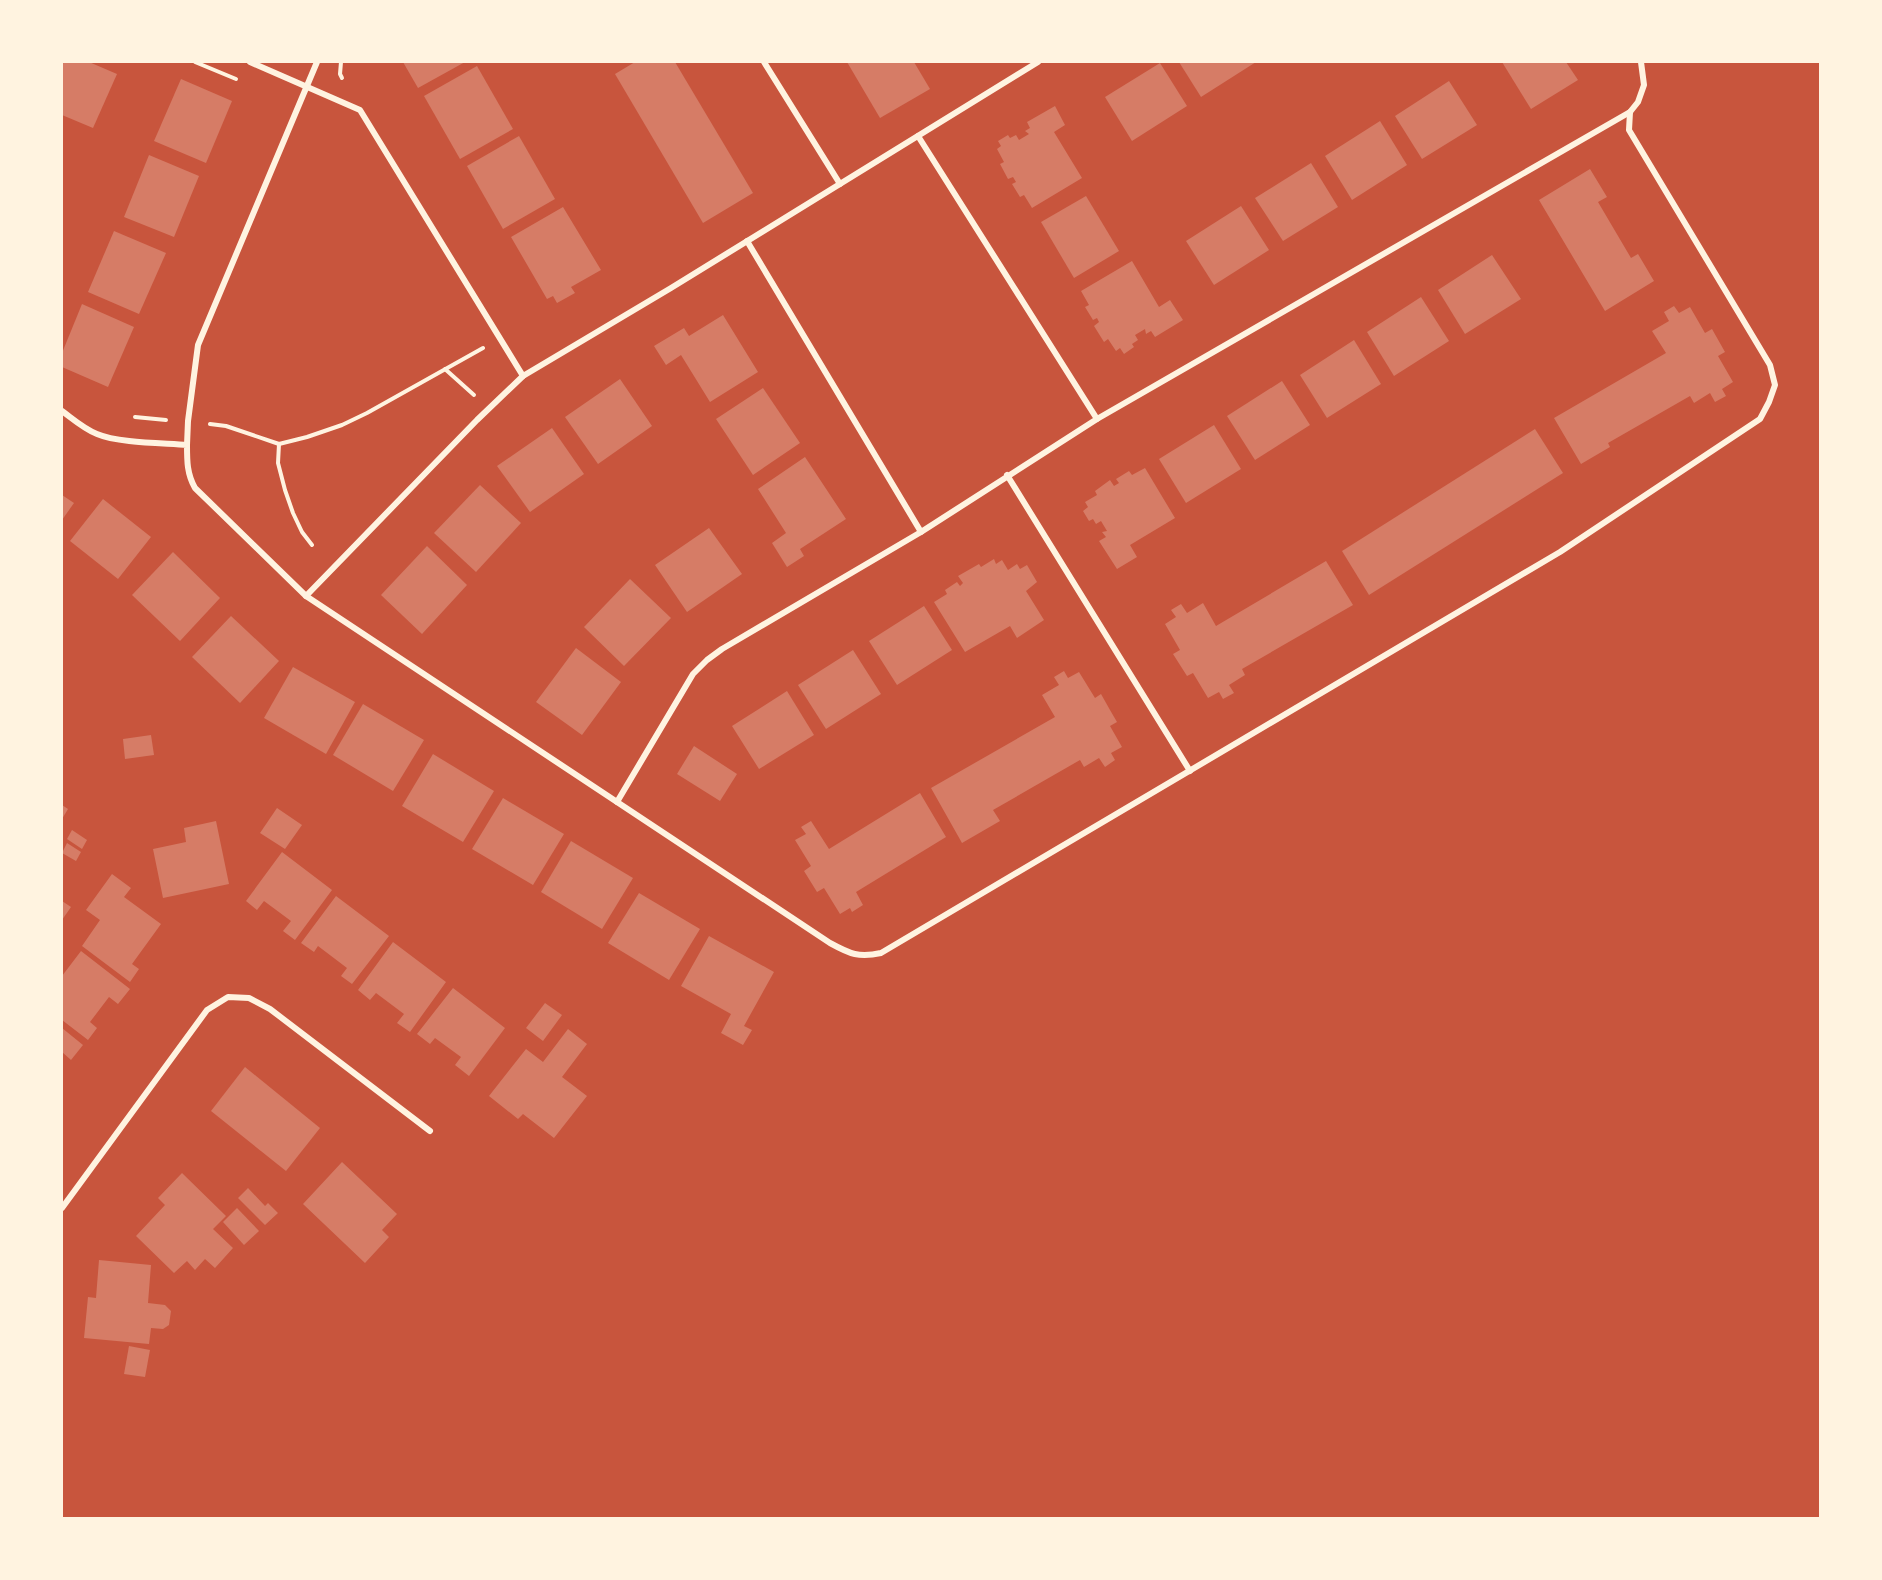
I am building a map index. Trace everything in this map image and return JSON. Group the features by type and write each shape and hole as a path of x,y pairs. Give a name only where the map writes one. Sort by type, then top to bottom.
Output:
{"street":[{"path":"250,62 360,110 523,376"},
{"path":"317,62 198,345 187,445 187,468 195,488 306,596 830,943 846,952 865,957 881,953 1560,552 1760,419 1769,402 1774,385 1770,365 1629,130 1630,112"},
{"path":"764,62 840,184"},
{"path":"306,596 523,376 671,288 1038,62"},
{"path":"617,802 693,674 722,649 921,532 1097,419 1630,112 1638,102 1644,85 1641,62"},
{"path":"918,136 1097,419"},
{"path":"747,241 921,532"},
{"path":"62,411 87,429 106,437 187,445"},
{"path":"1007,476 1190,771"},
{"path":"62,1208 207,1010 228,997 249,998 270,1009 430,1131"}],"path":[{"path":"195,62 238,80"},
{"path":"341,62 340,74 348,82"},
{"path":"129,417 226,426 279,444 342,425 500,339"},
{"path":"445,369 489,408"},
{"path":"165,419 169,415"},
{"path":"279,444 278,463 285,490 302,532 312,545"}],"building":[{"path":"62,62 89,62 117,74 93,128 62,115"},
{"path":"403,62 465,62 418,88"},
{"path":"635,62 675,62 753,193 703,223 615,74"},
{"path":"847,62 914,62 930,89 880,118"},
{"path":"1179,62 1256,62 1201,97"},
{"path":"1502,62 1566,62 1578,80 1531,109"},
{"path":"1160,63 1187,106 1132,141 1105,97"},
{"path":"477,66 513,129 460,159 424,96"},
{"path":"181,79 232,101 206,163 154,141"},
{"path":"1449,81 1477,125 1422,159 1395,116"},
{"path":"1055,106 1065,125 1054,132 1082,178 1032,208 1024,195 1020,197 1012,184 1016,182 1013,177 1008,179 1000,164 1004,162 997,149 1001,146 998,141 1008,135 1010,138 1016,135 1019,140 1029,134 1025,131 1030,128 1027,122"},
{"path":"1380,121 1407,165 1352,200 1325,156"},
{"path":"519,136 555,199 503,229 467,166"},
{"path":"149,155 199,176 174,237 124,217"},
{"path":"1311,163 1338,207 1283,241 1255,198"},
{"path":"1590,169 1607,197 1598,202 1631,258 1638,254 1654,281 1605,311 1539,200"},
{"path":"1086,196 1119,251 1074,278 1041,222"},
{"path":"1241,206 1269,250 1214,285 1186,241"},
{"path":"563,207 601,270 571,287 575,293 557,303 553,296 547,299 511,237"},
{"path":"114,231 166,253 139,314 88,292"},
{"path":"1492,255 1521,299 1465,334 1438,290"},
{"path":"1132,261 1159,307 1170,300 1183,320 1155,337 1151,331 1146,334 1145,329 1135,335 1138,340 1132,344 1134,347 1124,354 1120,348 1116,351 1108,339 1104,342 1094,326 1099,322 1097,318 1093,320 1085,307 1089,305 1081,291"},
{"path":"1421,297 1449,341 1394,376 1367,332"},
{"path":"82,304 134,327 108,387 62,367 62,353"},
{"path":"1674,306 1679,313 1690,307 1705,333 1712,329 1725,352 1718,356 1733,382 1722,389 1726,396 1715,402 1710,393 1694,403 1690,396 1608,443 1610,447 1581,464 1554,418 1666,353 1652,331 1669,321 1664,312"},
{"path":"723,315 758,372 710,402 681,355 666,365 654,346 684,328 689,336"},
{"path":"1354,340 1381,384 1327,418 1300,375"},
{"path":"620,379 652,426 598,464 565,417"},
{"path":"1282,381 1310,425 1255,460 1227,416"},
{"path":"763,388 800,443 753,475 716,419"},
{"path":"1214,425 1241,469 1186,503 1159,459"},
{"path":"552,428 584,474 530,512 497,466"},
{"path":"1535,429 1563,473 1369,595 1342,551"},
{"path":"805,457 846,519 800,549 804,556 787,567 772,543 786,533 758,489"},
{"path":"1145,468 1175,518 1130,545 1137,557 1117,569 1099,541 1106,537 1102,532 1107,531 1101,521 1096,524 1093,519 1089,521 1083,511 1088,507 1085,502 1097,495 1095,491 1110,480 1114,486 1119,483 1116,479 1129,471 1132,475"},
{"path":"480,485 521,523 476,572 434,533"},
{"path":"62,495 74,503 62,520"},
{"path":"103,499 151,537 118,579 70,541"},
{"path":"709,528 742,574 687,612 655,565"},
{"path":"427,546 467,585 422,634 381,595"},
{"path":"173,552 220,598 180,641 132,595"},
{"path":"994,559 996,564 1002,560 1008,570 1017,564 1020,569 1027,565 1037,582 1026,591 1044,620 1017,638 1010,626 965,652 934,602 947,594 945,590 957,582 960,586 963,583 958,576 979,564 981,567"},
{"path":"1326,561 1353,605 1242,669 1245,675 1229,685 1234,693 1223,699 1219,692 1208,698 1193,673 1187,676 1173,654 1180,650 1165,624 1176,617 1171,610 1181,604 1187,613 1203,603 1216,626"},
{"path":"630,579 671,618 624,666 584,627"},
{"path":"924,606 952,650 897,685 869,641"},
{"path":"231,616 279,661 240,703 192,657"},
{"path":"576,648 621,682 582,735 536,702"},
{"path":"853,650 881,694 826,729 798,685"},
{"path":"293,667 355,702 326,754 264,718"},
{"path":"1064,671 1068,678 1079,672 1095,698 1101,694 1117,722 1110,726 1122,747 1111,753 1115,760 1105,767 1099,758 1084,767 1080,760 993,810 1000,821 962,843 931,788 1055,717 1042,695 1059,685 1054,677"},
{"path":"787,691 814,735 759,769 732,726"},
{"path":"363,704 424,740 393,791 333,755"},
{"path":"151,735 154,755 125,759 123,739"},
{"path":"694,746 737,774 720,801 677,774"},
{"path":"433,754 494,791 463,842 402,806"},
{"path":"920,793 946,837 856,892 863,905 852,912 850,908 840,914 824,888 817,892 804,871 811,866 795,840 806,834 801,827 811,821 829,849"},
{"path":"503,798 564,834 533,885 472,849"},
{"path":"62,805 68,809 62,819"},
{"path":"277,808 302,825 285,849 260,833"},
{"path":"216,821 229,884 163,898 153,849 186,842 184,828"},
{"path":"72,830 87,840 82,849 67,839"},
{"path":"571,841 633,878 602,929 541,892"},
{"path":"67,843 81,852 76,861 62,853"},
{"path":"282,852 332,890 295,940 283,931 291,921 264,901 257,910 246,901"},
{"path":"112,874 131,888 124,897 161,924 132,964 139,969 130,982 82,946 100,920 86,910"},
{"path":"639,893 700,929 669,980 608,943"},
{"path":"336,896 389,936 352,984 341,976 347,968 318,946 314,952 301,943"},
{"path":"62,901 71,907 62,920"},
{"path":"709,936 774,972 744,1026 752,1030 743,1045 721,1033 731,1014 681,986"},
{"path":"393,942 446,982 410,1032 397,1023 404,1014 376,993 370,1000 358,990"},
{"path":"81,951 130,989 118,1004 109,997 90,1022 97,1028 88,1040 62,1020 62,976"},
{"path":"453,988 505,1028 469,1076 455,1065 461,1057 435,1038 430,1044 417,1034"},
{"path":"545,1003 562,1015 543,1041 526,1028"},
{"path":"62,1028 83,1045 71,1060 62,1052"},
{"path":"568,1029 587,1044 562,1077 587,1096 554,1138 523,1114 518,1119 489,1096 526,1049 543,1062"},
{"path":"245,1067 320,1128 286,1171 211,1111"},
{"path":"342,1162 397,1214 382,1230 389,1237 365,1263 303,1204"},
{"path":"182,1173 226,1216 213,1229 233,1248 215,1268 205,1259 195,1270 187,1261 174,1273 136,1236 165,1205 158,1198"},
{"path":"248,1188 265,1206 268,1203 278,1213 265,1225 238,1198"},
{"path":"237,1208 259,1231 244,1245 223,1222"},
{"path":"99,1260 151,1265 148,1303 165,1305 171,1311 169,1325 163,1329 151,1328 149,1344 84,1338 88,1297 96,1298"},
{"path":"129,1346 150,1350 145,1377 124,1374"}]}
